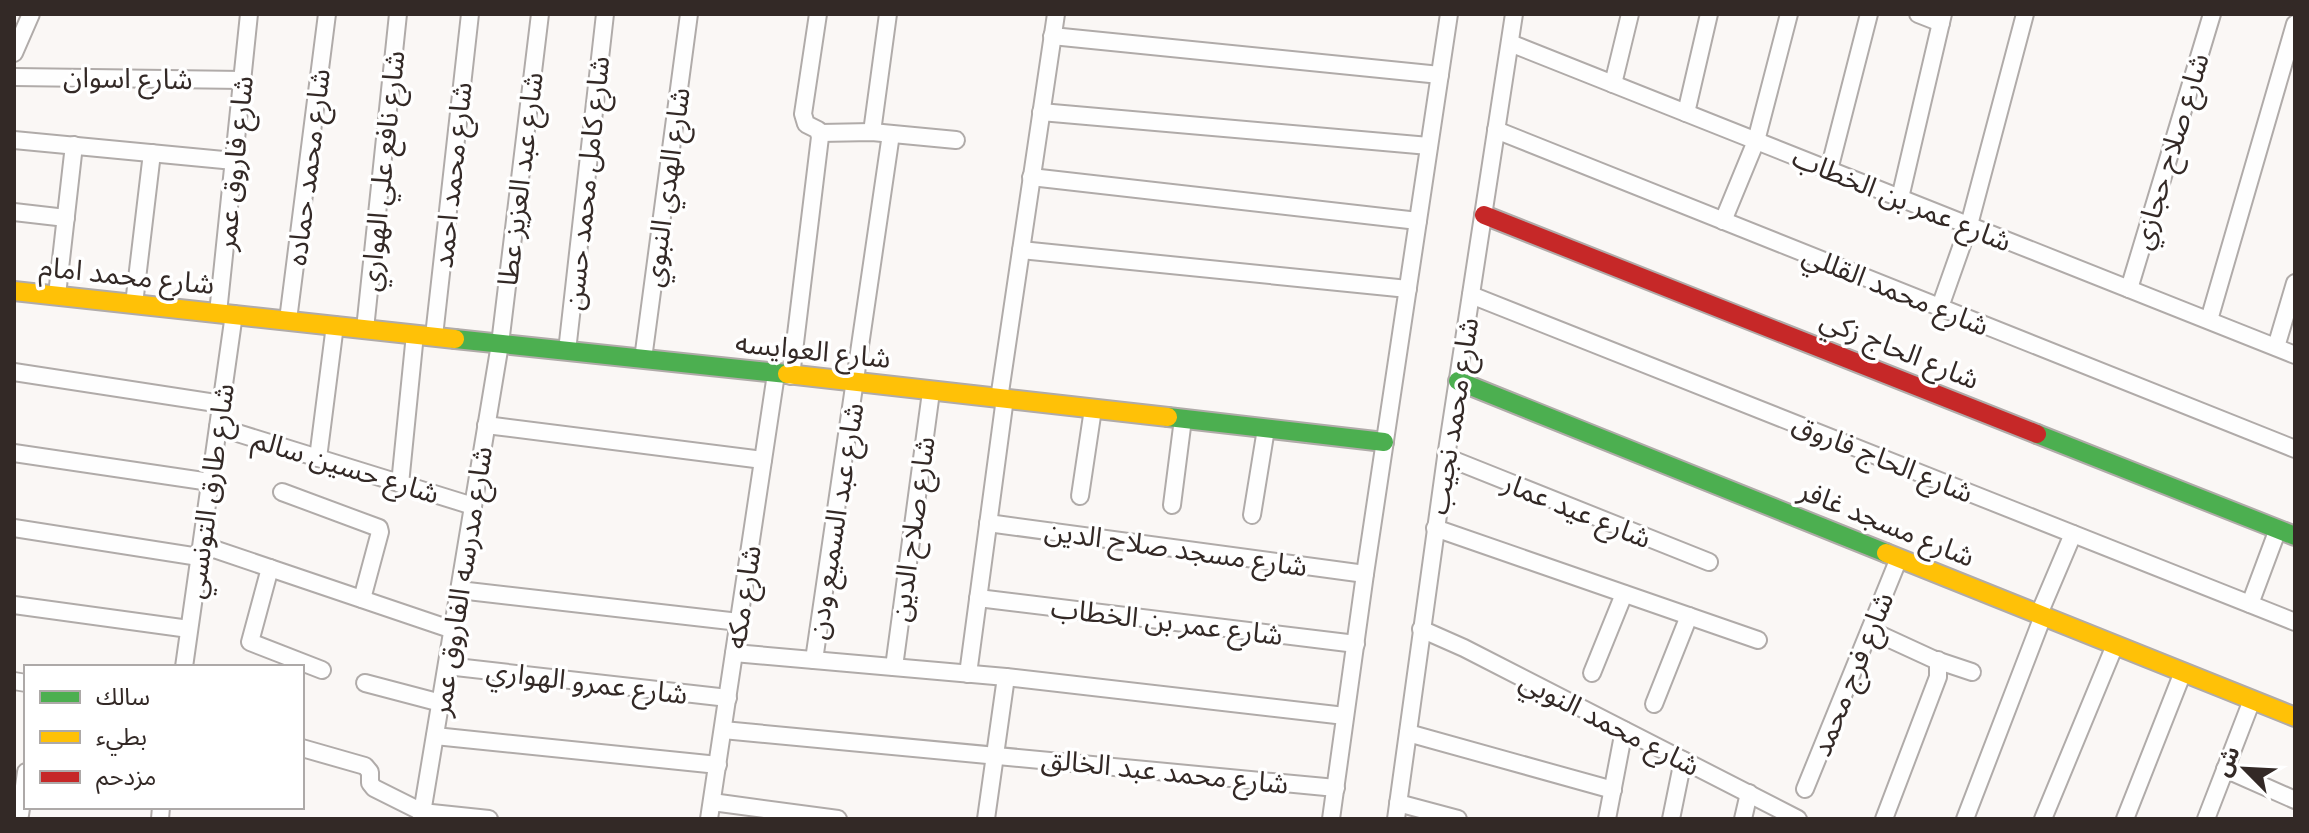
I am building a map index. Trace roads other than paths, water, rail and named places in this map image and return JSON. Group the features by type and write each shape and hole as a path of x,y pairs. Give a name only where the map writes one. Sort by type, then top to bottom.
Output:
{"street":[{"path":"14,53 31,14"},
{"name":"شارع فاروق عمر","path":"226,313 234,161 249,14"},
{"name":"شارع محمد حماده","path":"288,320 327,14"},
{"name":"شارع نافع علي الهواري","path":"365,329 398,14"},
{"name":"شارع محمد احمد","path":"400,484 425,335 470,14"},
{"name":"شارع عبد العزيز عطا","path":"500,344 540,14"},
{"name":"شارع كامل محمد حسن","path":"567,351 605,14"},
{"name":"شارع الهدي النبوي","path":"643,359 689,14"},
{"path":"818,14 803,114 806,124 820,133 872,132 956,140"},
{"path":"872,132 888,14"},
{"path":"968,674 1021,250 1056,14"},
{"path":"1331,819 1449,14"},
{"name":"شارع محمد نجيب","path":"1397,811 1435,528 1514,14"},
{"path":"1613,84 1630,14"},
{"path":"1686,113 1709,14"},
{"path":"1723,221 1756,141 1789,14"},
{"path":"1829,170 1869,14"},
{"path":"1900,198 1942,18 1918,14"},
{"path":"1940,307 1969,225 2025,14"},
{"name":"شارع صلاح حجازي","path":"2129,289 2212,14"},
{"path":"2209,320 2295,24"},
{"path":"1052,36 1440,75"},
{"name":"شارع عمر بن الخطاب","path":"1510,43 2295,355"},
{"name":"شارع اسوان","path":"14,77 243,80"},
{"path":"1041,112 1429,146"},
{"name":"شارع محمد القللي","path":"1496,130 2295,449"},
{"name":"شارع مكه","path":"709,819 763,460 784,375 820,133"},
{"name":"شارع عبد السميع ودن","path":"814,660 891,134"},
{"path":"14,140 234,161"},
{"path":"57,295 74,145"},
{"path":"134,304 152,153"},
{"path":"1031,177 1418,221"},
{"path":"14,212 66,218"},
{"name":"شارع الحاج زكي","path":"1484,215 2286,533"},
{"path":"1021,250 1408,289"},
{"path":"2276,347 2295,283"},
{"name":"شارع محمد امام","path":"14,291 226,313"},
{"name":"شارع الحاج فاروق","path":"1471,295 2295,622"},
{"name":"شارع العوايسه","path":"226,313 1384,442"},
{"name":"شارع طارق التونسي","path":"184,665 222,404 226,313"},
{"path":"318,458 335,325"},
{"name":"شارع مدرسه الفاروق عمر","path":"422,816 500,344"},
{"path":"14,372 222,404"},
{"name":"شارع مسجد غافر","path":"1458,381 2295,717"},
{"name":"شارع صلاح الدين","path":"894,667 931,392"},
{"path":"1080,496 1093,409"},
{"path":"1172,505 1183,419"},
{"path":"486,425 763,460"},
{"name":"شارع حسين سالم","path":"218,427 473,506"},
{"path":"1252,515 1266,429"},
{"path":"14,453 210,482"},
{"name":"شارع عيد عمار","path":"1446,457 1709,562"},
{"path":"282,492 379,528 362,599"},
{"name":"شارع مسجد صلاح الدين","path":"988,523 1365,574"},
{"path":"14,528 200,551 270,568 453,630"},
{"path":"1435,528 1758,640"},
{"path":"2250,604 2286,533"},
{"path":"1965,819 2073,534"},
{"name":"شارع فرج محمد","path":"1805,789 1899,558"},
{"path":"270,568 250,642 322,670"},
{"path":"459,590 739,622"},
{"path":"1592,673 1624,594"},
{"name":"شارع عمر بن الخطاب","path":"978,598 1356,644"},
{"path":"14,605 189,629"},
{"path":"1654,704 1689,616"},
{"name":"شارع محمد النوبي","path":"1421,629 1798,819"},
{"path":"1870,630 1972,672"},
{"path":"2043,819 2115,645"},
{"path":"734,653 1006,677 1345,716"},
{"path":"1884,819 1938,677 1938,660"},
{"name":"شارع عمرو الهواري","path":"447,666 728,698"},
{"path":"2125,819 2183,672"},
{"path":"986,819 1006,677"},
{"path":"365,683 441,703"},
{"path":"2206,819 2252,700"},
{"name":"شارع محمد عبد الخالق","path":"723,730 1336,788"},
{"path":"1607,819 1624,730"},
{"path":"1408,733 1613,790"},
{"path":"435,736 718,765"},
{"path":"304,749 365,766 374,788 422,816 489,819"},
{"path":"1671,819 1683,760"},
{"path":"2225,769 2295,800"},
{"path":"20,815 24,786"},
{"path":"1743,819 1749,793"},
{"path":"712,802 838,819"},
{"path":"1397,811 1458,819"}]}
